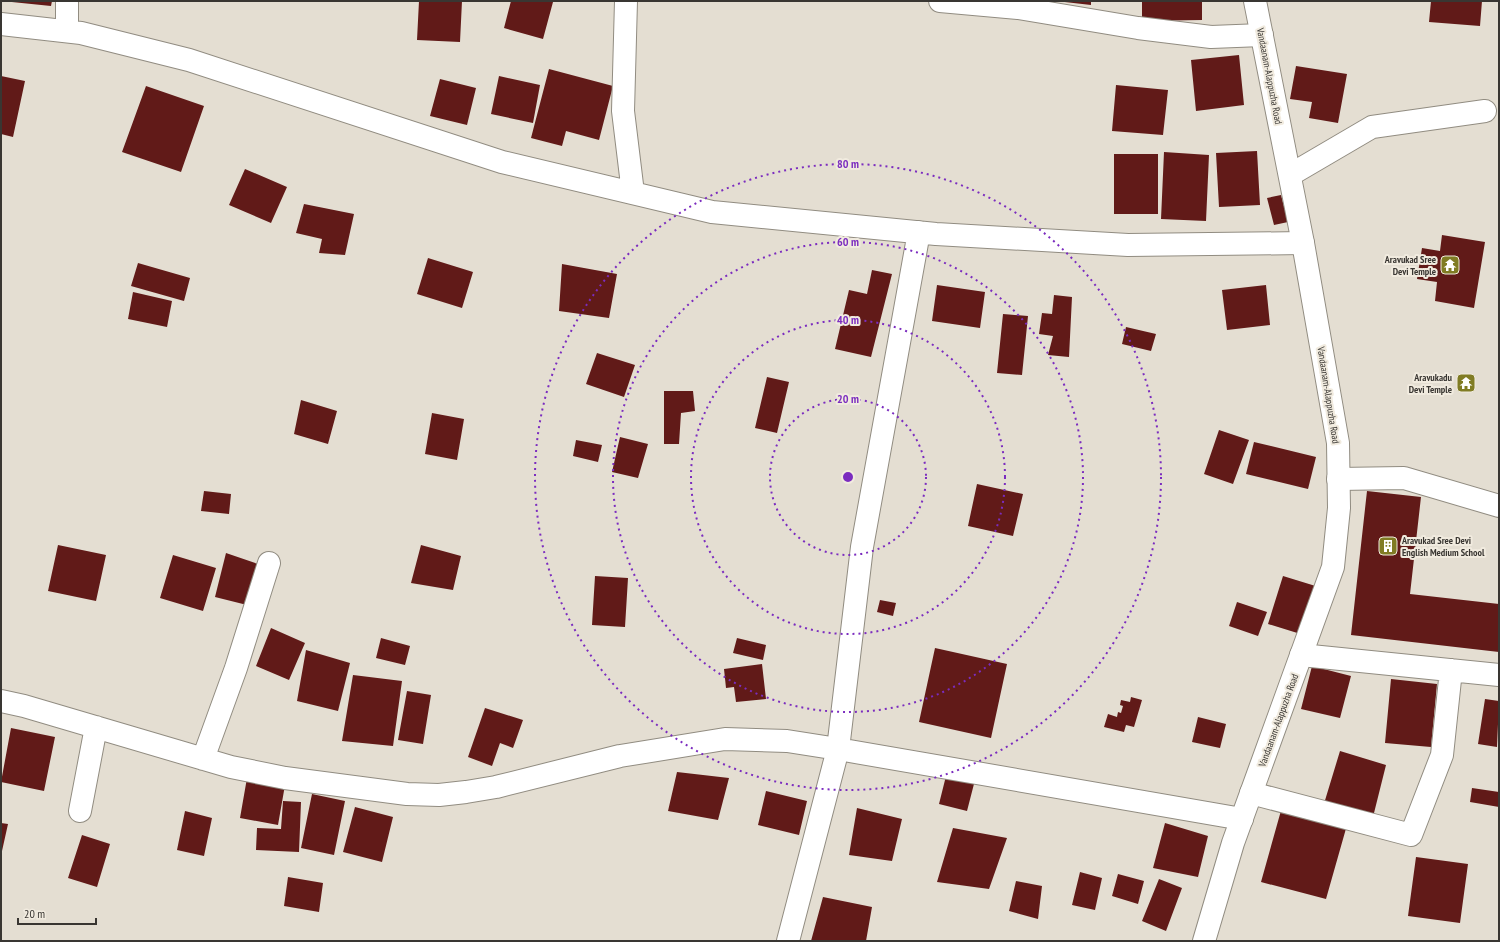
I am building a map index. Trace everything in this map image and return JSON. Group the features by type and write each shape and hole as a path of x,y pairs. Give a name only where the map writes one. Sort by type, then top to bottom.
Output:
{"street":[{"path":"67,31 68,1"},
{"path":"626,1 622,111 634,193"},
{"path":"940,1 1018,8 1138,28 1211,37 1262,35"},
{"name":"Vandaanam-Alappuzha Road","path":"1204,941 1242,819 1333,567 1339,508 1338,443 1303,243 1255,1"},
{"path":"1,24 81,33 189,60 502,162 712,212 919,232 1128,245 1303,243"},
{"path":"1290,175 1372,127 1486,111"},
{"path":"788,941 838,749 862,547 919,232"},
{"path":"1338,479 1404,478 1499,506"},
{"path":"203,759 236,668 269,563"},
{"path":"1301,655 1499,675"},
{"path":"1251,793 1411,835 1442,755 1450,670"},
{"path":"1,701 96,727 231,767 285,778 407,794 440,795 496,787 620,756 717,740 753,738 787,741 838,749 1242,819"},
{"path":"80,811 96,727"}],"building":[{"path":"2,1 52,1 51,6"},
{"path":"419,1 462,1 460,42 417,40"},
{"path":"511,1 553,2 543,39 504,28"},
{"path":"1056,1 1091,1 1091,5"},
{"path":"1142,1 1202,1 1202,20 1142,21"},
{"path":"1431,1 1482,1 1480,26 1429,22"},
{"path":"1239,55 1244,105 1196,111 1191,60"},
{"path":"1296,66 1347,74 1338,123 1309,118 1312,102 1290,99"},
{"path":"549,69 613,86 599,140 566,131 562,146 531,138"},
{"path":"1,76 25,81 13,137 1,134"},
{"path":"499,76 540,85 533,123 491,114"},
{"path":"440,79 476,88 467,125 430,116"},
{"path":"1116,85 1168,90 1163,135 1112,131"},
{"path":"146,86 204,106 181,172 122,152"},
{"path":"1257,151 1260,205 1219,207 1216,153"},
{"path":"1164,152 1209,155 1206,221 1161,219"},
{"path":"1114,154 1158,154 1158,214 1114,214"},
{"path":"245,169 287,187 271,223 229,205"},
{"path":"1281,195 1288,222 1274,225 1267,198"},
{"path":"304,204 354,214 345,255 319,253 322,239 296,233"},
{"name":"Aravukad Sree Devi Temple","path":"1442,235 1485,242 1474,308 1435,301 1437,282 1417,279 1422,248 1440,251"},
{"path":"428,258 473,272 462,308 417,294"},
{"path":"138,263 190,278 184,301 131,286"},
{"path":"562,264 617,274 609,318 559,311"},
{"path":"872,270 892,274 871,357 835,349 849,290 867,294"},
{"path":"937,285 985,292 980,328 932,321"},
{"path":"1266,285 1270,325 1227,330 1222,290"},
{"path":"133,292 172,301 167,327 128,319"},
{"path":"1054,295 1072,297 1069,357 1048,355 1053,336 1039,334 1042,313 1052,314"},
{"path":"1003,314 1028,316 1022,375 997,373"},
{"path":"1126,327 1156,334 1151,351 1122,344"},
{"path":"597,353 635,365 624,397 586,384"},
{"path":"767,377 789,382 777,433 755,428"},
{"path":"664,391 693,391 695,411 681,413 679,444 664,444"},
{"path":"301,400 337,411 328,444 294,434"},
{"path":"432,413 464,419 457,460 425,454"},
{"path":"1219,430 1249,440 1233,484 1204,474"},
{"path":"620,437 648,444 638,478 612,472"},
{"path":"576,440 602,445 598,462 573,456"},
{"path":"1254,442 1316,457 1308,489 1246,474"},
{"path":"977,484 1023,494 1013,536 968,526"},
{"path":"204,491 231,494 229,514 201,511"},
{"name":"Aravukad Sree Devi English Medium School","path":"1367,491 1421,497 1410,594 1499,604 1499,652 1351,635"},
{"path":"58,545 106,555 96,601 48,591"},
{"path":"421,545 461,556 453,590 411,583"},
{"path":"226,553 258,564 247,605 215,597"},
{"path":"173,555 216,568 203,611 160,598"},
{"path":"595,576 628,578 625,627 592,625"},
{"path":"1283,576 1322,588 1307,636 1268,624"},
{"path":"880,600 896,603 893,616 877,612"},
{"path":"1237,602 1267,612 1258,636 1229,626"},
{"path":"271,628 305,643 289,680 256,666"},
{"path":"381,638 410,646 405,665 376,658"},
{"path":"737,638 766,645 763,660 733,653"},
{"path":"935,648 1007,664 991,738 919,722"},
{"path":"306,650 350,663 338,711 297,701"},
{"path":"762,664 766,699 736,702 734,687 726,688 724,669"},
{"path":"1312,666 1351,676 1340,718 1301,709"},
{"path":"353,675 402,681 393,746 342,741"},
{"path":"1391,679 1437,684 1431,747 1385,743"},
{"path":"407,691 431,695 423,744 398,740"},
{"path":"1131,697 1142,700 1134,727 1126,725 1124,732 1104,727 1108,714 1117,717 1118,712 1121,713 1123,706 1120,705 1121,700 1130,702"},
{"path":"1485,699 1499,701 1497,747 1478,744"},
{"path":"485,708 523,720 513,748 500,743 492,766 468,757"},
{"path":"1198,717 1226,724 1220,748 1192,742"},
{"path":"11,728 55,737 44,791 1,782"},
{"path":"1340,751 1386,765 1372,821 1323,807"},
{"path":"677,772 729,778 718,820 668,811"},
{"path":"947,772 975,780 967,811 939,804"},
{"path":"247,778 285,785 278,825 240,818"},
{"path":"1472,788 1499,792 1499,807 1470,802"},
{"path":"766,791 807,801 799,835 758,825"},
{"path":"312,794 345,801 334,855 301,848"},
{"path":"283,801 301,802 299,852 256,850 257,828 281,829"},
{"path":"355,807 393,817 382,862 343,852"},
{"path":"1282,807 1347,825 1326,899 1261,882"},
{"path":"857,808 902,819 892,861 849,855"},
{"path":"185,811 212,818 204,856 177,850"},
{"path":"1,823 8,824 2,851 1,851"},
{"path":"1165,823 1208,836 1198,877 1153,868"},
{"path":"953,828 1007,838 989,889 937,882"},
{"path":"82,835 110,844 97,887 68,878"},
{"path":"1416,857 1468,864 1460,923 1408,916"},
{"path":"1080,872 1102,878 1095,910 1072,905"},
{"path":"1118,874 1144,881 1138,904 1112,896"},
{"path":"288,877 323,883 319,912 284,906"},
{"path":"1159,879 1182,888 1166,931 1142,921"},
{"path":"1016,881 1042,886 1038,919 1009,911"},
{"path":"823,897 872,907 866,941 811,941"}],"place":[{"name":"Aravukad Sree Devi Temple","path":"1450,265"},
{"name":"Aravukadu Devi Temple","path":"1466,383"},
{"name":"Aravukad Sree Devi English Medium School","path":"1388,546"}]}
